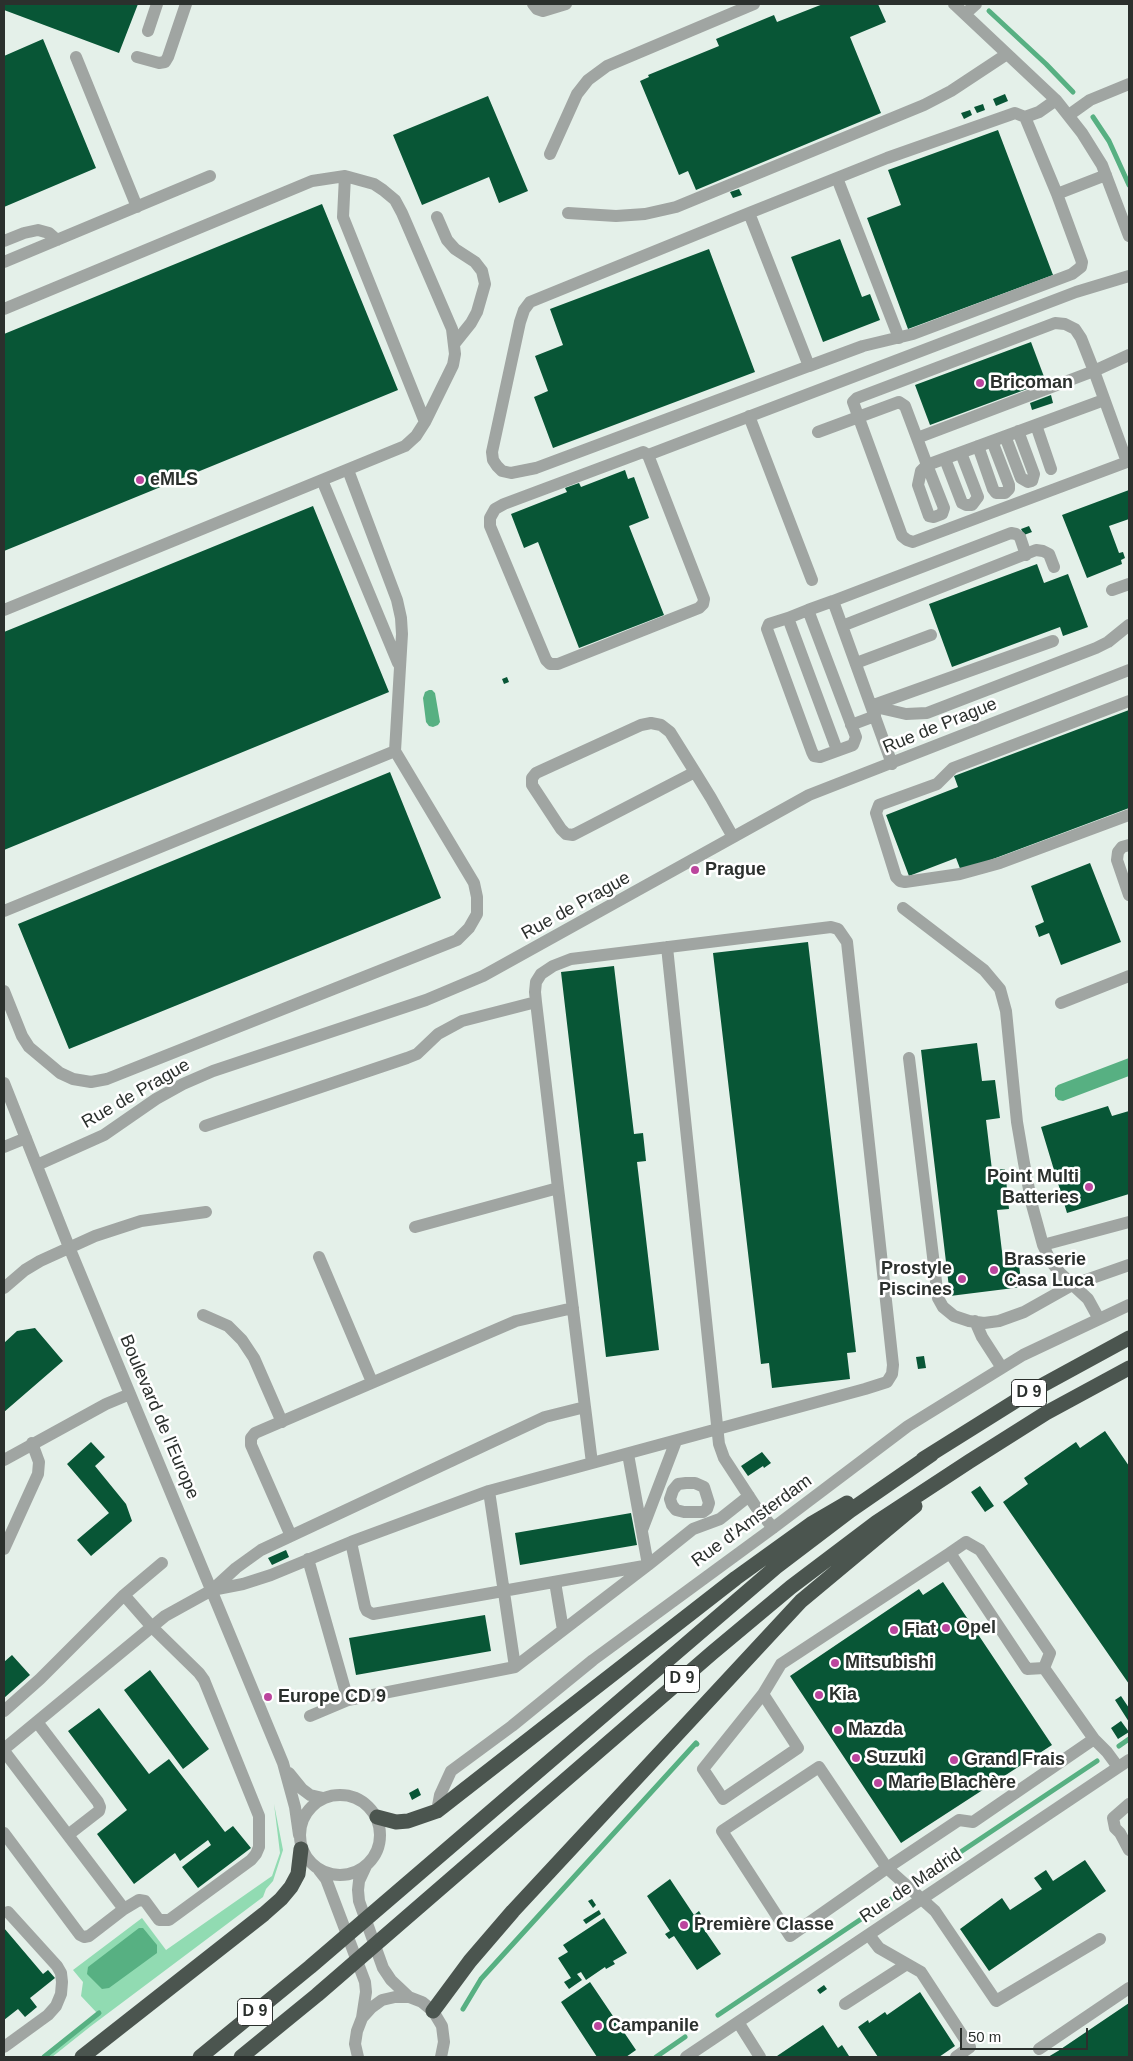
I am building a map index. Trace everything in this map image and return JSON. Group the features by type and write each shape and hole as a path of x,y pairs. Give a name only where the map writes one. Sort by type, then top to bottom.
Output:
{"highway":[{"name":"D 9","path":"200,2057 310,1967 776,1567 851,1510 932,1454 1030,1392 1129,1338"},
{"name":"D 9","path":"241,2057 317,1995 791,1587 877,1522 970,1461 1046,1413 1129,1368"},
{"path":"377,1817 396,1822 408,1821 437,1811 736,1578 811,1524 932,1454"},
{"path":"433,2011 470,1961 513,1911 801,1601 970,1461"},
{"path":"82,2057 270,1909 291,1887 298,1874 300,1842"}],"street":[{"path":"148,31 157,4"},
{"path":"137,57 159,63 165,62 186,4"},
{"path":"533,4 537,9 543,11 566,4"},
{"path":"550,154 577,94 588,80 607,66 754,4"},
{"path":"954,4 1056,100 1069,115 1092,148 1106,175 1126,217 1129,236"},
{"path":"965,14 976,4"},
{"path":"568,213 616,216 645,214 676,207 924,104 951,91 1007,54"},
{"path":"76,57 137,207"},
{"path":"1069,115 1090,100 1129,84"},
{"path":"1024,117 1057,194 1082,262 1078,270 1072,274 899,338 863,346 536,468 511,473 502,471 493,460 492,452 520,322 524,310 530,302 887,158 1015,113 1024,117 1039,112 1056,100"},
{"path":"1057,194 1106,175"},
{"path":"4,262 210,176"},
{"path":"345,176 342,202 343,218 425,422"},
{"path":"4,309 312,181 345,176 374,184 395,200 448,320 455,354 453,365 425,422 416,436 405,446 4,610"},
{"path":"837,178 899,338"},
{"path":"749,213 809,366"},
{"path":"437,217 447,240 455,249 475,262 482,271 485,284 477,312 471,323 454,343"},
{"path":"4,241 38,230 49,233 57,240"},
{"path":"648,455 1076,292 1129,276"},
{"path":"1054,324 1065,324 1074,329 1081,338 1094,371 1128,462 913,542 906,540 902,536 857,418 853,402 858,398 1054,324"},
{"path":"917,438 1094,371 1129,355"},
{"path":"818,432 899,402 903,403 927,465 1104,400"},
{"path":"749,416 812,580"},
{"path":"1036,425 1051,469"},
{"path":"1005,436 1022,478 1028,482 1032,481 1034,474 1018,431"},
{"path":"978,446 993,489 996,493 1005,492 1009,489 1008,485 992,441"},
{"path":"643,452 648,455 704,599 703,604 699,608 558,664 550,664 546,660 490,526 490,518 495,509 504,504 643,452"},
{"path":"945,459 962,503 972,505 978,497 961,453"},
{"path":"4,991 22,1036 30,1047 60,1073 91,1082 108,1079 457,940 469,928 477,914 478,897 474,883 395,751 402,634 398,600 348,470"},
{"path":"322,480 400,666"},
{"path":"808,610 856,742 853,745 820,757 814,756 812,752 767,634 769,624 1011,533 1016,534 1020,538 1026,555"},
{"path":"842,626 1036,550 1049,554 1054,567"},
{"path":"1112,590 1129,584"},
{"path":"833,601 892,764"},
{"path":"788,618 837,750"},
{"path":"873,711 906,714 927,713 1096,648 1108,642 1129,625"},
{"path":"856,663 931,635"},
{"path":"851,725 873,711 1053,641"},
{"name":"Rue de Prague","path":"37,1165 104,1135 156,1099 183,1084 213,1071 426,1000 483,976 654,883 809,795 1129,670"},
{"path":"1129,702 953,768 937,784 879,805 876,813 896,877 900,881 905,882 960,874 1000,863 1129,815"},
{"path":"695,772 573,835 566,834 561,829 532,785 532,778 536,773 641,725 652,723 662,725 670,732 695,772 732,837"},
{"path":"4,911 395,751"},
{"path":"1129,845 1122,847 1118,852 1117,860 1129,895"},
{"path":"903,908 984,970 1000,990 1006,1011 1023,1155 1032,1205 1043,1245 1050,1260 1072,1285 1088,1299 1099,1319"},
{"path":"212,1590 243,1584 488,1491 676,1441 887,1382 892,1374 892,1355 847,942 838,929 831,927 571,959 553,966 541,974 536,982 536,1002 592,1463"},
{"path":"667,947 717,1429 724,1458 773,1528"},
{"path":"1061,1003 1129,976"},
{"path":"205,1126 417,1054 438,1034 462,1021 536,1002"},
{"path":"909,1058 938,1298 943,1307 954,1316 975,1321 999,1321 1024,1312 1072,1285 1129,1265"},
{"name":"Boulevard de l'Europe","path":"4,1083 69,1247 283,1763 294,1800 300,1842"},
{"path":"4,1147 26,1138"},
{"path":"415,1227 558,1188"},
{"path":"4,1288 25,1270 69,1247 141,1221 206,1212"},
{"path":"1043,1245 1129,1222"},
{"path":"319,1257 372,1382"},
{"name":"Rue d'Amsterdam","path":"437,1811 440,1796 452,1771 512,1726 593,1660 908,1426 1023,1355 1129,1305"},
{"path":"291,1536 251,1445 251,1438 255,1433 516,1321 573,1308"},
{"path":"203,1315 228,1326 242,1340 254,1358 282,1422"},
{"path":"975,1321 982,1337 1002,1368"},
{"path":"4,1460 106,1404 130,1394"},
{"path":"124,1909 4,1750 165,1616 212,1590 236,1568 261,1550 545,1417 585,1406"},
{"path":"642,1531 676,1441"},
{"path":"4,1549 38,1474 39,1462 32,1443"},
{"path":"628,1454 648,1565"},
{"path":"488,1491 515,1667"},
{"path":"310,1716 348,1700 515,1667 693,1529 720,1519 749,1496"},
{"path":"695,1513 700,1526"},
{"path":"351,1542 365,1607 367,1612 373,1614 648,1565"},
{"path":"763,1694 798,1748 722,1799 703,1769 763,1694 781,1664 966,1542 980,1550 1050,1653 1044,1668"},
{"path":"950,1553 1027,1669 1044,1668"},
{"path":"308,1559 348,1700"},
{"path":"4,1711 40,1679 124,1595 162,1563"},
{"path":"555,1582 563,1630"},
{"path":"4,1832 80,1935 88,1936 139,1900 145,1901 160,1920 168,1920 251,1860 256,1854 259,1847 259,1816 204,1680 152,1627 124,1595"},
{"path":"1044,1668 1094,1739 1126,1762"},
{"path":"37,1722 100,1807 99,1811 68,1835"},
{"path":"1094,1739 974,1822 959,1820 887,1868 790,1936 722,1831 819,1767 887,1868 935,1911 996,2001 1100,1939"},
{"name":"Rue de Madrid","path":"686,2057 1126,1762"},
{"name":"Boulevard de l'Europe","path":"283,1763 302,1788 310,1795 322,1798"},
{"path":"358,2057 355,2044 362,2018 366,1992 365,1982 326,1879 309,1862 300,1842 302,1820 310,1807 322,1798 338,1794 354,1796 367,1805 377,1817 380,1843 359,1881 359,1901 383,1968 391,1980 409,1998"},
{"path":"1129,1804 1113,1818 1115,1828 1120,1833 1129,1850"},
{"path":"319,1870 331,1875 343,1876 356,1872 367,1865"},
{"path":"4,2047 48,2015 56,2006 62,1982 61,1973 57,1966 8,1912"},
{"path":"869,1935 879,1948 921,1972 970,2047 956,2057"},
{"path":"845,2004 907,1964"},
{"path":"1039,2050 1129,1988"},
{"path":"362,2018 370,2008 382,2000 395,1997 409,1998 422,2002 433,2011 442,2026 444,2042 441,2057"},
{"path":"738,2022 760,2057"}],"shaded area":[{"path":"429,690 435,693 440,722 433,727 429,726 426,722 423,698 425,692"},
{"path":"1129,1058 1129,1076 1063,1101 1058,1100 1055,1096 1055,1088 1058,1085"},
{"path":"274,1804 283,1850 273,1881 266,1889 263,1897 52,2057 40,2057 97,2013 81,1996 83,1982 73,1970 142,1918 166,1950 272,1876 280,1853"},
{"path":"139,1928 143,1928 157,1945 157,1953 109,1988 102,1989 87,1974 88,1967"}],"building":[{"path":"4,4 138,4 119,53 4,10"},
{"path":"823,4 878,4 886,22 850,37 881,113 696,190 688,171 679,175 640,81 649,77 648,75 719,46 716,39 774,15 777,22"},
{"path":"43,39 96,168 4,207 4,56"},
{"path":"1005,94 1008,101 996,106 993,99"},
{"path":"488,96 528,191 499,203 489,177 422,205 393,135"},
{"path":"983,104 985,110 977,113 974,107"},
{"path":"970,110 972,115 964,119 961,113"},
{"path":"998,130 1053,275 908,329 867,218 901,205 888,170"},
{"path":"739,189 742,195 733,198 730,192"},
{"path":"322,204 398,390 4,551 4,334"},
{"path":"840,239 862,297 870,294 880,320 823,342 791,257"},
{"path":"709,249 755,372 553,448 534,397 548,391 535,356 563,345 550,309"},
{"name":"Bricoman","path":"1031,342 1046,382 930,425 915,385"},
{"path":"1051,395 1053,403 1032,410 1030,403"},
{"path":"625,470 628,479 634,477 649,518 629,526 664,615 579,648 538,542 524,548 511,514 567,492 565,488 579,483 581,487"},
{"path":"1129,490 1129,519 1109,526 1119,553 1123,552 1125,558 1121,560 1122,564 1087,578 1062,515"},
{"path":"313,506 389,692 4,850 4,632"},
{"path":"1029,526 1032,532 1024,535 1021,529"},
{"path":"1037,564 1044,583 1068,574 1088,627 1063,636 1060,627 952,667 929,604"},
{"path":"507,677 509,682 504,684 502,679"},
{"path":"1129,710 1129,808 961,871 956,858 909,876 886,815 958,787 954,776"},
{"path":"390,772 441,898 69,1049 18,924"},
{"path":"1090,863 1121,942 1061,965 1049,933 1039,937 1035,926 1044,922 1031,886"},
{"path":"808,942 856,1352 847,1353 850,1379 772,1388 769,1363 761,1364 713,953"},
{"path":"614,966 634,1134 643,1133 646,1161 637,1162 659,1350 606,1357 561,972"},
{"path":"977,1043 982,1081 995,1080 1000,1118 986,1120 992,1170 1005,1169 1009,1209 997,1210 1003,1260 1018,1258 1022,1287 950,1296 921,1050"},
{"path":"1108,1106 1112,1116 1129,1111 1129,1194 1067,1213 1041,1127"},
{"path":"35,1328 63,1361 4,1412 4,1343 17,1331"},
{"path":"924,1356 926,1368 918,1369 916,1357"},
{"path":"1105,1431 1129,1466 1129,1684 1003,1502 1028,1484 1024,1478 1076,1442 1080,1448"},
{"path":"91,1442 105,1457 95,1466 126,1504 132,1521 91,1556 77,1540 109,1513 67,1464"},
{"path":"762,1452 771,1463 748,1476 741,1466"},
{"path":"980,1486 994,1506 985,1512 971,1492"},
{"path":"631,1513 637,1545 520,1565 515,1533"},
{"path":"286,1550 289,1557 272,1565 268,1558"},
{"path":"943,1582 1052,1745 901,1843 790,1676 919,1589 923,1595"},
{"path":"485,1615 491,1651 356,1675 349,1638"},
{"path":"12,1655 30,1675 4,1698 4,1662"},
{"path":"150,1670 209,1749 183,1769 124,1690"},
{"path":"1121,1696 1129,1708 1129,1722 1115,1700"},
{"path":"99,1708 149,1774 169,1759 225,1832 233,1826 251,1848 198,1888 182,1867 211,1845 208,1840 180,1861 175,1853 134,1884 97,1834 127,1810 68,1731"},
{"path":"1121,1721 1129,1732 1118,1739 1111,1728"},
{"path":"418,1788 421,1795 412,1800 409,1793"},
{"path":"1085,1860 1106,1891 989,1971 960,1929 1002,1898 1010,1910 1042,1889 1034,1878 1046,1870 1053,1881"},
{"name":"Première Classe","path":"670,1879 694,1915 699,1911 702,1916 697,1919 721,1954 697,1970 674,1936 669,1939 665,1934 670,1931 647,1896"},
{"path":"592,1899 596,1905 593,1908 588,1901"},
{"path":"599,1910 601,1914 586,1924 583,1920"},
{"name":"Campanile","path":"604,1918 627,1953 613,1961 615,1964 606,1969 605,1967 586,1980 581,1972 577,1974 582,1980 569,1989 564,1982 571,1978 558,1958 568,1952 563,1945"},
{"path":"4,1928 43,1974 48,1970 55,1978 30,1998 37,2007 25,2017 18,2009 4,2020"},
{"name":"Campanile","path":"590,1982 636,2050 626,2057 597,2057 561,2002"},
{"path":"824,1985 827,1989 820,1994 817,1990"},
{"path":"920,1992 955,2046 939,2057 878,2057 858,2027 868,2020 869,2023 885,2012 887,2015"},
{"path":"1129,2003 1129,2057 1048,2057 1058,2051"},
{"path":"823,2025 838,2048 842,2045 849,2056 777,2056"}],"waterway":[{"path":"989,11 1073,92"},
{"path":"1093,117 1109,141 1129,185"},
{"path":"1119,1746 1129,1739"},
{"path":"463,2009 481,1979 697,1744"},
{"path":"917,1881 1097,1761"},
{"path":"718,2015 900,1893"},
{"path":"44,2057 99,2013"},
{"path":"656,2057 685,2037"}],"place":[{"name":"Bricoman","path":"980,383"},
{"name":"eMLS","path":"140,480"},
{"name":"Prague","path":"695,870"},
{"name":"Point Multi Batteries","path":"1089,1187"},
{"name":"Brasserie Casa Luca","path":"994,1270"},
{"name":"Prostyle Piscines","path":"962,1279"},
{"name":"Opel","path":"946,1628"},
{"name":"Fiat","path":"894,1630"},
{"name":"Mitsubishi","path":"835,1663"},
{"name":"Kia","path":"819,1695"},
{"name":"Europe CD 9","path":"268,1697"},
{"name":"Mazda","path":"838,1730"},
{"name":"Suzuki","path":"856,1758"},
{"name":"Grand Frais","path":"954,1760"},
{"name":"Marie Blachère","path":"878,1783"},
{"name":"Première Classe","path":"684,1925"},
{"name":"Campanile","path":"598,2026"}]}
